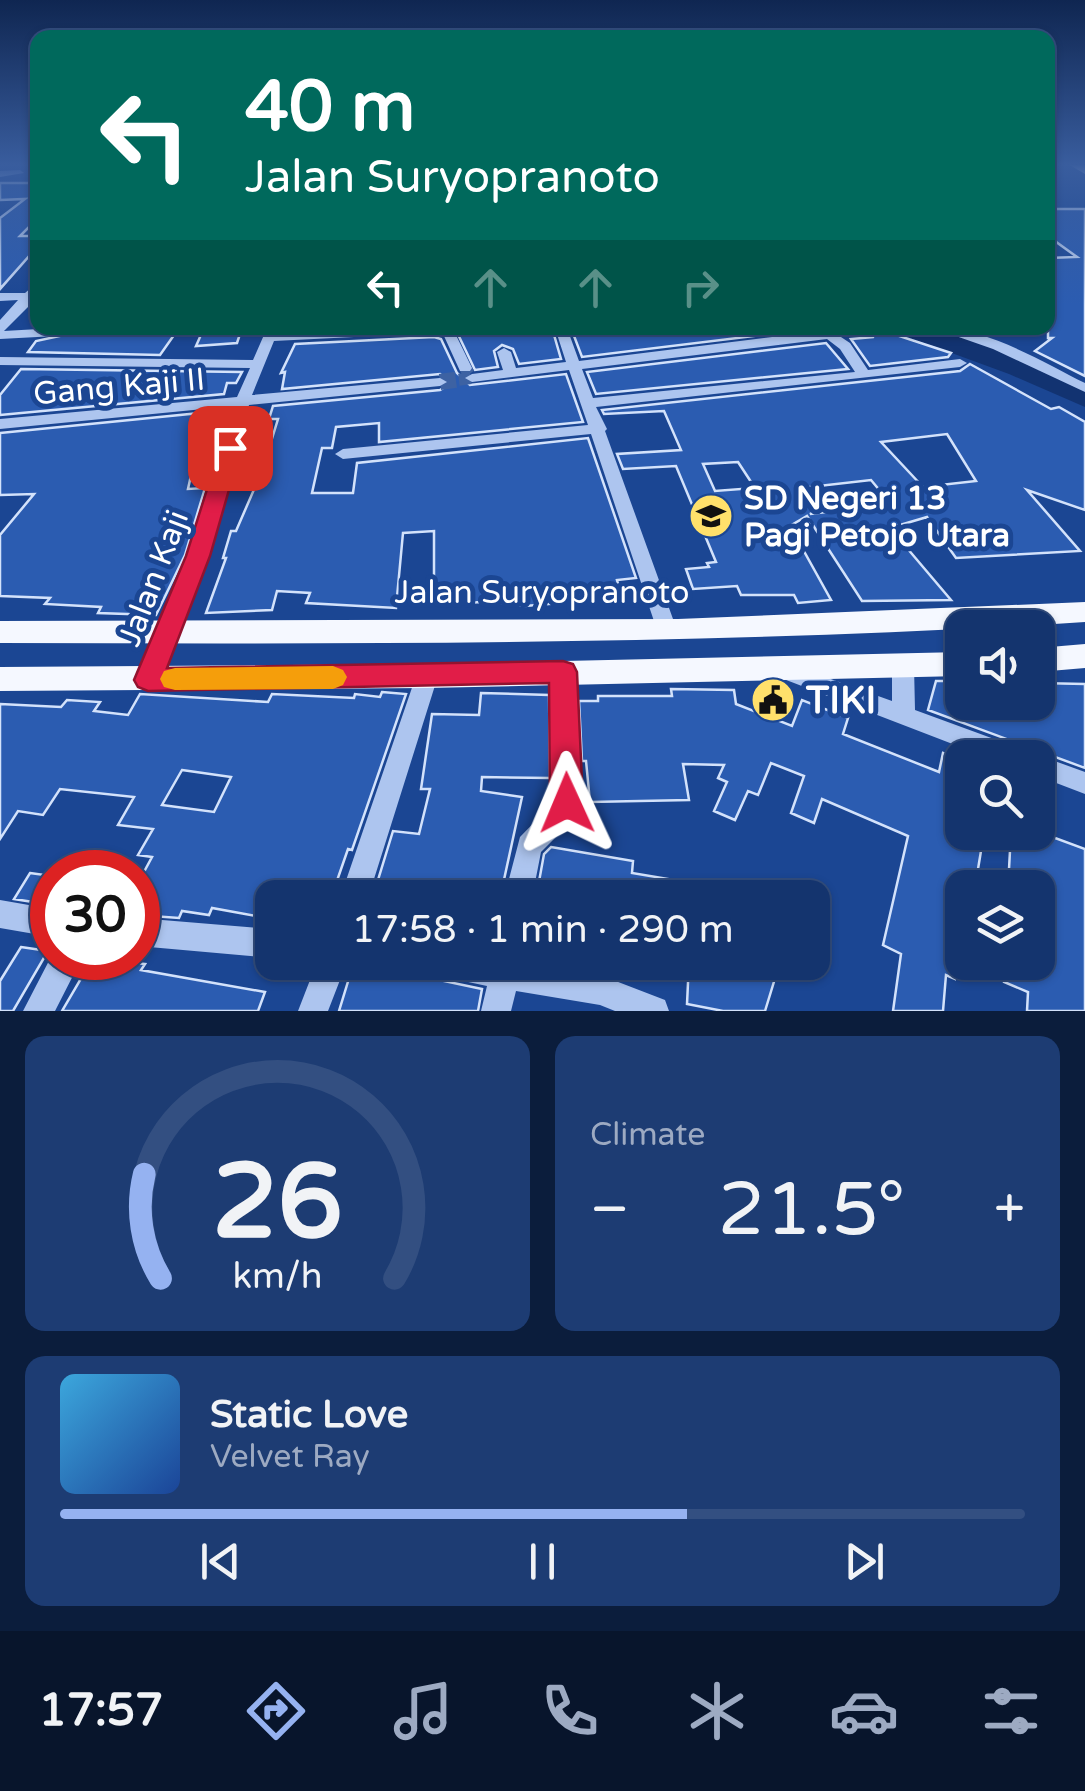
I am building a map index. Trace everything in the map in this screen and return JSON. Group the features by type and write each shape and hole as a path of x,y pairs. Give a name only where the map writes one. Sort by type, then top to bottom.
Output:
{"main road":[{"name":"Jalan Suryopranoto","path":"0,632 667,630 849,626 1085,612"},
{"path":"1055,659 1085,656"},
{"path":"0,679 427,676 945,665"}],"street":[{"path":"0,297 30,296"},
{"path":"0,331 30,298"},
{"path":"0,331 30,332"},
{"name":"Jalan Kaji","path":"148,680 218,494 242,403 270,335"},
{"path":"450,335 456,354 469,373 510,375 799,335"},
{"path":"563,335 578,368 667,630"},
{"path":"818,335 852,354 864,375"},
{"path":"962,335 998,346 1085,388"},
{"path":"504,352 510,375"},
{"path":"0,361 258,364"},
{"path":"589,403 960,363"},
{"name":"Gang Kaji II","path":"0,424 440,382"},
{"path":"343,454 599,429"},
{"path":"903,666 904,714"},
{"path":"780,669 971,740"},
{"path":"522,880 529,846 561,815 567,803 563,672"},
{"path":"360,880 427,676"},
{"path":"1055,772 1085,783"},
{"path":"0,914 30,919"},
{"path":"160,934 255,942"},
{"path":"38,1011 54,980"},
{"path":"313,1011 325,980"},
{"path":"496,1011 503,980"},
{"path":"559,980 600,990 654,1011"}],"building":[{"path":"9,211 30,211 30,226 20,236 30,236 30,255 0,289 0,218"},
{"path":"1055,211 1085,211 1085,376 1035,351 1052,338 1048,335 1055,335 1055,258 1077,257 1055,241"},
{"path":"64,335 174,335 160,355 28,352 36,341"},
{"path":"201,335 240,335 237,343 196,346"},
{"path":"458,335 554,335 561,359 519,364 513,349 502,345 494,351 498,367 475,370"},
{"path":"574,335 762,335 582,357"},
{"path":"896,335 951,353 948,357 870,366 851,339"},
{"path":"441,339 457,373 470,385 566,374 583,422 379,442 379,423 336,427 332,448 322,448 312,493 353,493 357,463 588,438 636,578 617,580 622,598 525,606 484,602 434,604 434,531 403,533 396,608 306,603 310,593 277,591 272,610 206,613 226,558 231,531 236,531 262,471 278,419 269,419 273,406 440,390 451,383 440,374 282,389 285,372 281,373 295,344"},
{"path":"826,343 848,369 596,394 587,372"},
{"path":"970,364 1051,409 1059,407 1085,422 1085,510 1027,490 1080,551 956,558 927,517 890,528 951,600 862,601 807,516 790,526 831,600 798,603 794,595 741,595 737,586 693,589 686,569 709,567 707,563 716,562 676,466 623,469 617,454 681,450 664,411 604,414 602,410 960,371","holes":["947,434 976,481 923,487 881,442","738,462 755,488 715,491 703,464","871,480 891,504 810,514 817,510 801,488"]},
{"path":"21,369 242,372 236,383 227,383 224,394 0,415 0,395"},
{"path":"220,411 210,447 197,448 188,489 205,488 185,555 156,615 98,613 101,607 45,604 50,598 0,596 0,535 34,494 0,495 0,433"},
{"path":"936,681 945,681 945,716 928,710"},
{"path":"1055,683 1085,684 1085,768 1055,757 1055,740 1009,740 955,720 1055,720"},
{"path":"671,689 734,690 736,704 792,726 802,700 848,718 843,734 939,772 945,754 945,850 981,850 978,870 945,870 943,1011 893,1011 901,954 883,945 908,836 822,799 814,823 791,813 804,776 771,763 758,795 748,791 735,820 714,811 727,782 718,778 724,765 683,764 689,800 590,802 586,761 582,761 579,701 598,701 598,696 672,696"},
{"path":"481,693 549,695 550,778 482,777 481,791 522,797 504,880 378,880 393,831 419,834 430,789 421,789 432,714 479,715"},
{"path":"140,694 268,702 272,694 354,698 355,694 406,694 352,850 348,849 337,880 255,880 255,916 212,908 209,915 182,911 179,918 160,917 160,850 141,850 153,829 118,825 134,797 60,789 43,815 18,811 0,839 0,704 61,707 67,700 100,702 94,711 128,715","holes":["182,770 231,777 214,812 162,805"]},
{"path":"1055,838 1085,849 1085,1011 1027,1011 1028,992 1004,982 1055,980 1055,870 1009,870 1010,850 1055,850"},
{"path":"551,847 633,861 632,873 674,880 539,880 544,854"},
{"path":"30,873 30,902 14,899"},
{"path":"21,947 30,948 31,980 13,1011 0,1011 0,981"},
{"path":"160,973 265,992 258,1011 62,1011 80,980 160,980"},
{"path":"348,980 439,980 482,989 478,1011 339,1011"},
{"path":"688,980 774,980 765,1011 723,1011 687,1004"}],"waterway":[{"path":"925,335 1018,368 1085,399"}],"tunnel":[{"path":"441,382 472,378 465,368"},
{"path":"440,382 461,379"}],"slow traffic":[{"path":"175,679 333,677"}],"place":[{"name":"SD Negeri 13 Pagi Petojo Utara","path":"711,516"},
{"name":"TIKI","path":"773,700"}],"route":[{"path":"230,448 198,556 148,680 563,672 567,803"}]}
